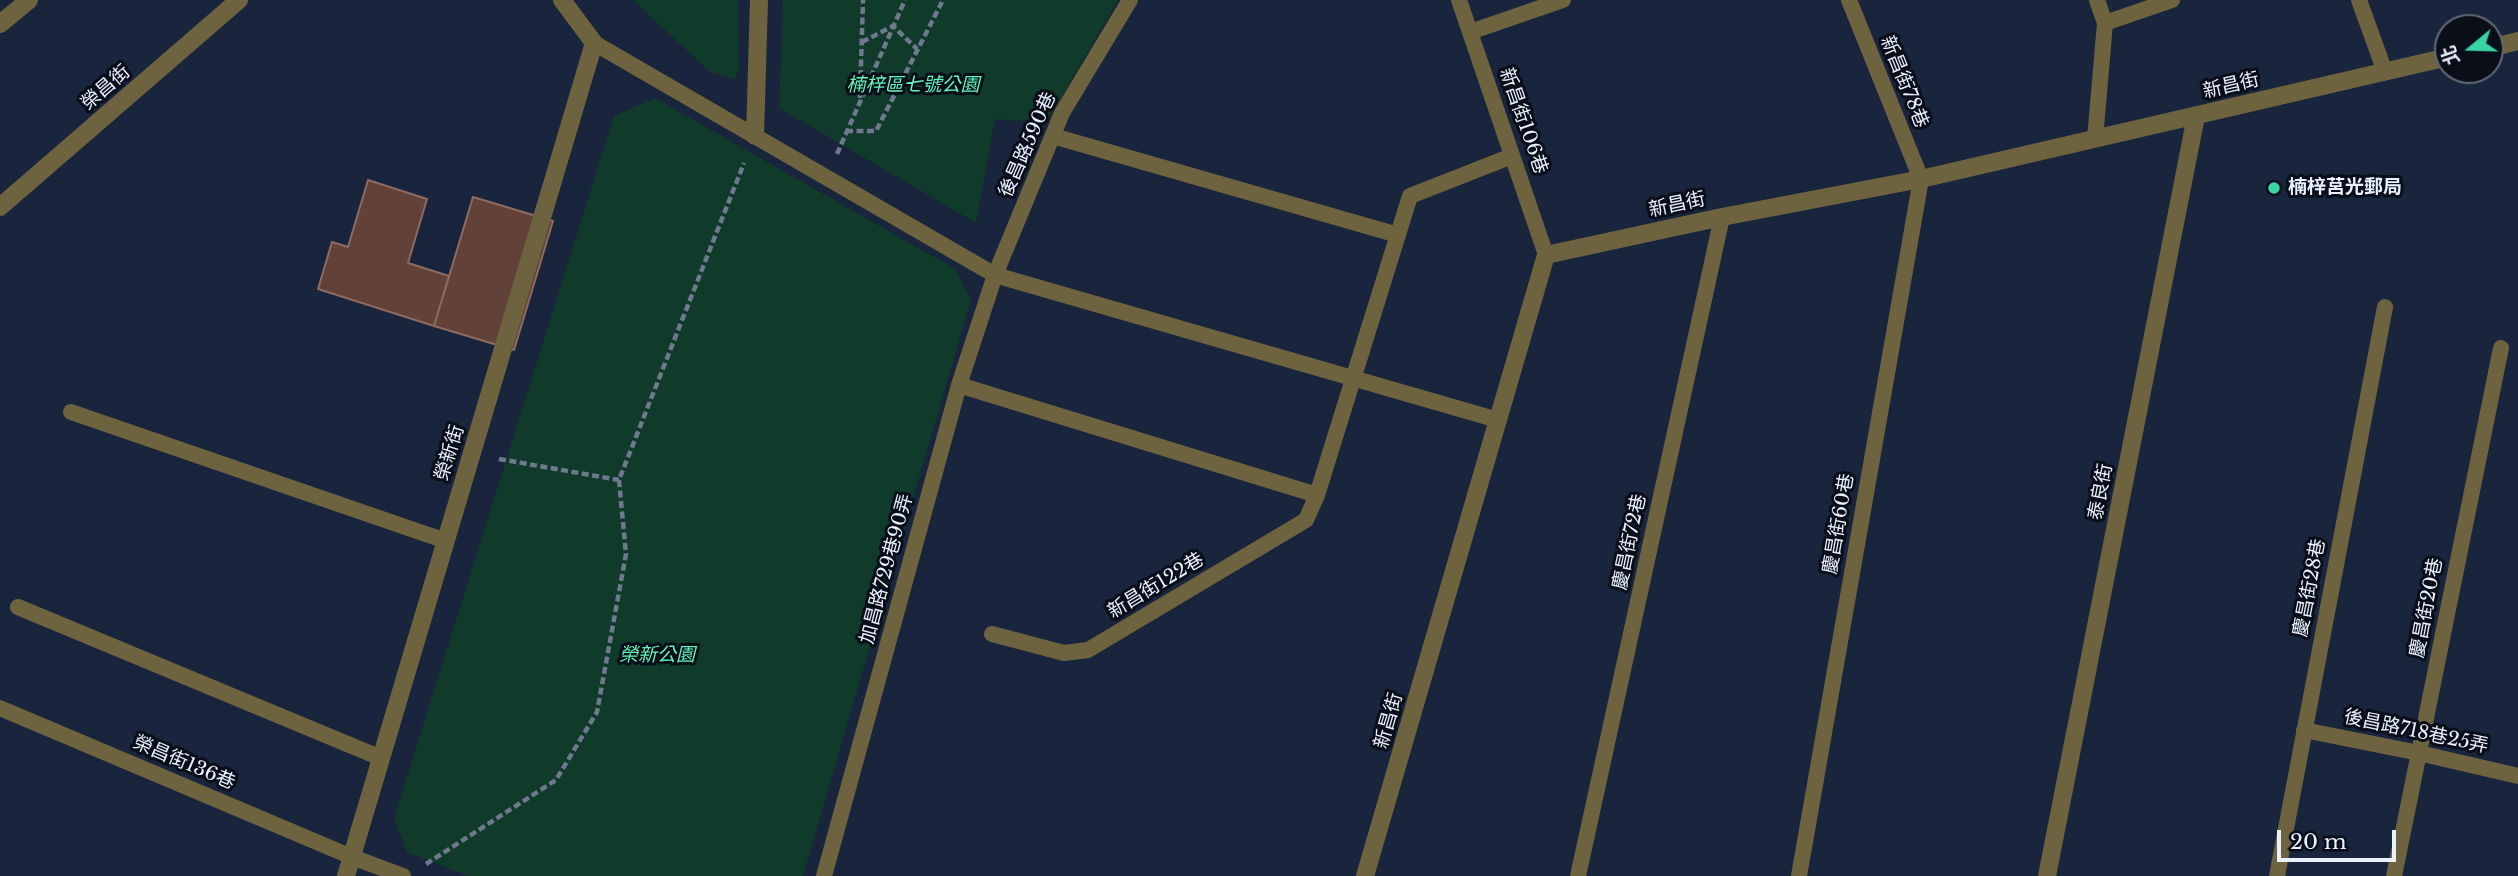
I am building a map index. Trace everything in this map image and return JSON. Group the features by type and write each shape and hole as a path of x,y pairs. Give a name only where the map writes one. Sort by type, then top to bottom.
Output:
{"street":[{"path":"0,24 29,0"},
{"name":"榮昌街","path":"0,207 239,0"},
{"path":"562,0 594,43"},
{"path":"755,136 759,0"},
{"name":"榮新街","path":"345,876 594,43"},
{"name":"新昌街","path":"1365,876 1546,255 1722,217 1921,179 2434,60"},
{"name":"泰良街","path":"2047,876 2196,116"}],"lane":[{"name":"後昌路590巷","path":"995,275 1062,113 1130,0"},
{"name":"新昌街106巷","path":"1459,0 1546,255"},
{"path":"1470,32 1563,0"},
{"name":"新昌街78巷","path":"1849,0 1921,179"},
{"path":"2095,139 2105,23 2097,0"},
{"path":"2105,23 2172,0"},
{"path":"2359,0 2385,72"},
{"path":"594,43 995,275 1498,421"},
{"path":"1053,136 1398,235"},
{"name":"新昌街122巷","path":"992,634 1065,653 1088,650 1306,520 1317,495 1410,196 1512,156"},
{"name":"慶昌街60巷","path":"1799,876 1921,179"},
{"name":"慶昌街72巷","path":"1578,876 1722,217"},
{"name":"加昌路729巷90弄","path":"824,876 959,385 995,275"},
{"name":"慶昌街28巷","path":"2277,876 2385,307"},
{"name":"慶昌街20巷","path":"2394,876 2501,348"},
{"path":"959,385 1317,495"},
{"path":"71,412 446,541"},
{"path":"19,607 381,758"},
{"name":"榮昌街136巷","path":"0,708 403,876"},
{"name":"後昌路718巷25弄","path":"2304,730 2518,776"}],"path":[{"path":"859,102 863,0"},
{"path":"827,177 905,0"},
{"path":"846,131 876,131 943,0"},
{"path":"861,43 893,26"},
{"path":"893,26 917,49"},
{"path":"419,869 556,780 597,712 626,554 619,480 755,136"},
{"path":"471,454 619,480"}],"green space":[{"path":"633,0 738,0 739,69 734,79 709,71"},
{"name":"楠梓區七號公園","path":"783,0 1118,0 1046,123 995,119 976,223 779,108"},
{"name":"榮新公園","path":"655,98 955,269 971,300 803,876 468,876 407,852 394,818 614,116"}],"building":[{"path":"368,180 427,199 408,263 449,276 434,326 318,289 332,242 348,247"},
{"path":"473,197 553,221 514,350 434,326"}],"place":[{"name":"楠梓莒光郵局","path":"2274,188"}]}
